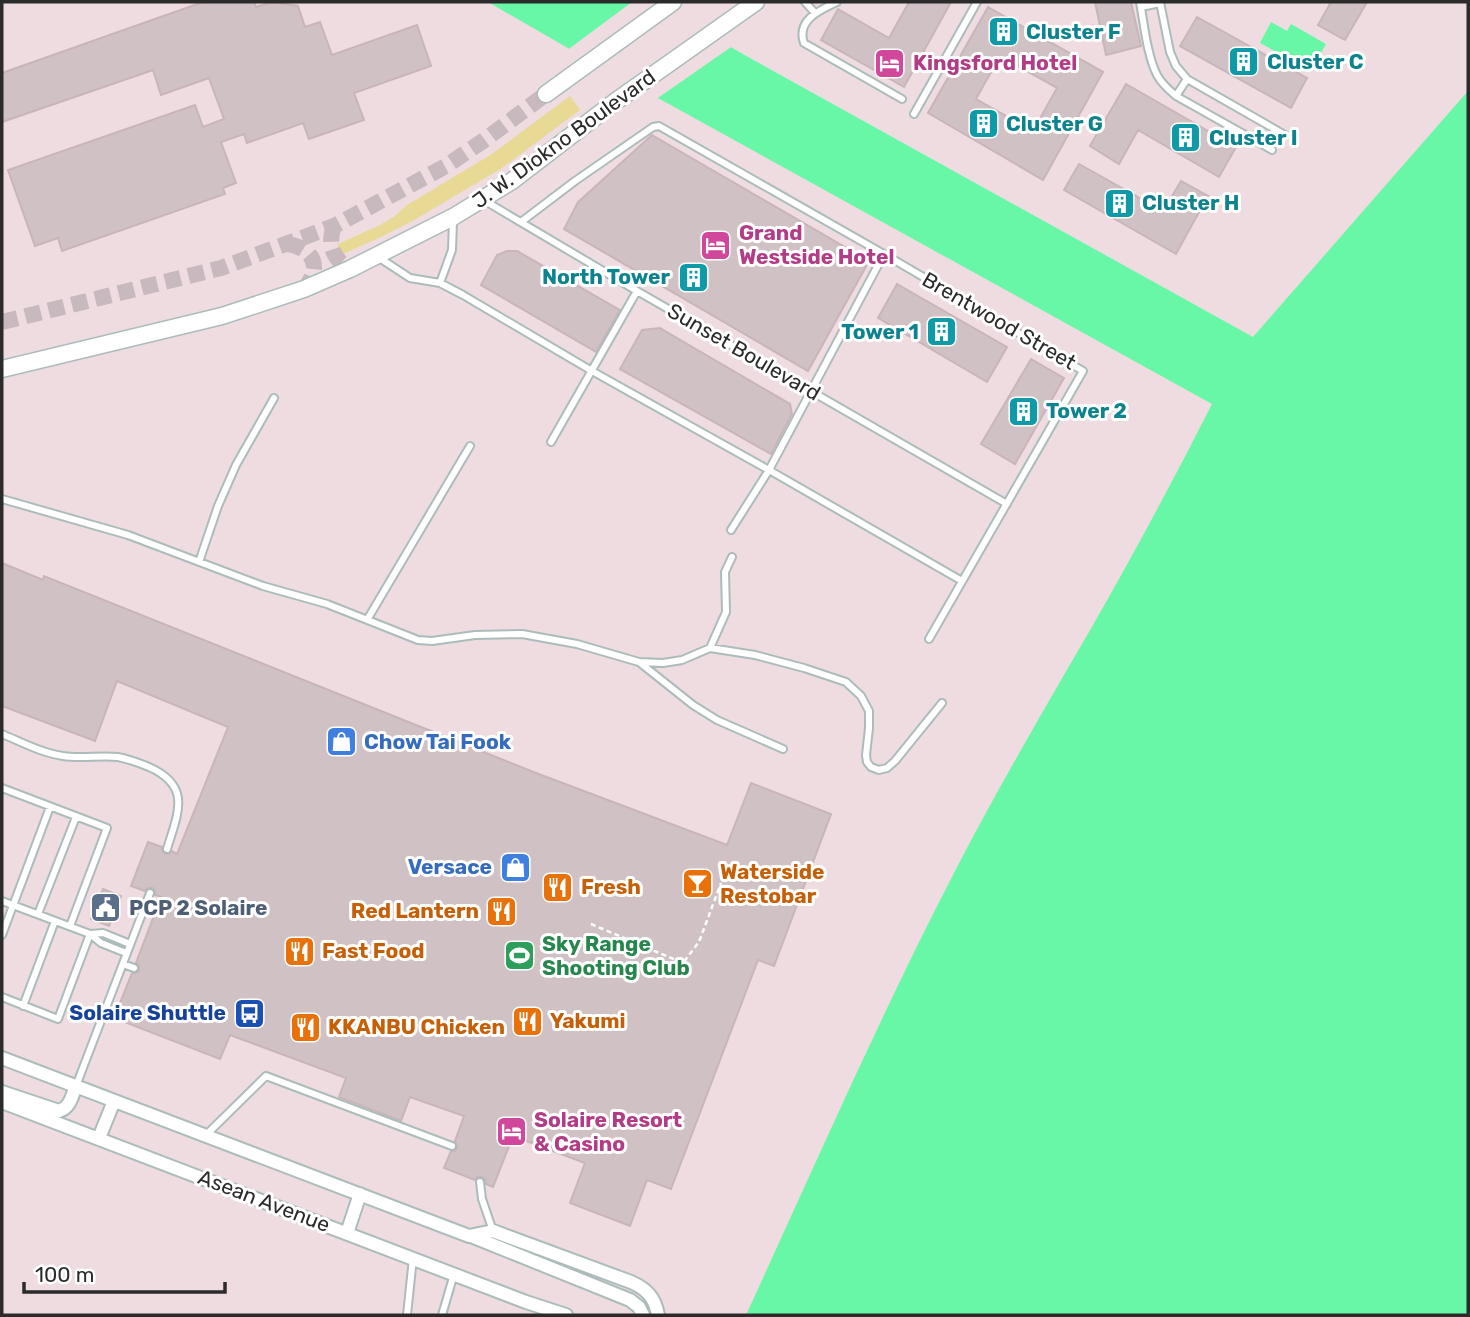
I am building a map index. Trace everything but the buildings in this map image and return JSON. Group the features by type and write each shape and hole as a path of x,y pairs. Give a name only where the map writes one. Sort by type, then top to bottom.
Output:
{"street":[{"path":"546,94 673,2"},
{"name":"J. W. Diokno Boulevard","path":"2,369 222,316 304,289 377,256 453,217 512,181 616,101 756,2"},
{"name":"Asean Avenue","path":"2,1058 630,1300 639,1307 643,1315"},
{"path":"2,1091 59,1111 68,1105 76,1086"},
{"path":"99,1138 114,1101"},
{"name":"Asean Avenue","path":"2,1102 557,1315"},
{"path":"346,1233 360,1194"},
{"path":"488,1232 633,1291 645,1300 650,1315"},
{"path":"469,1236 488,1232 639,1286 653,1298 658,1315"},
{"name":"Asean Avenue","path":"526,1302 550,1315"},
{"name":"Asean Avenue","path":"526,1302 566,1315"}],"lane":[{"path":"805,2 815,13"},
{"path":"837,2 815,13 806,22 802,37 804,43 902,99"},
{"path":"914,114 977,2"},
{"path":"1272,150 1176,96 1165,86 1157,76 1151,58 1141,5 1160,3 1170,52 1176,66 1187,79 1285,135"},
{"path":"1176,96 1187,79"},
{"name":"Brentwood Street","path":"521,222 575,181 653,127 659,126 884,254 1083,371 1007,504"},
{"name":"Sunset Boulevard","path":"482,199 1007,504"},
{"path":"440,283 452,250 453,217"},
{"path":"731,530 769,470 884,254"},
{"path":"377,256 410,278 440,283 962,581"},
{"path":"551,442 637,291"},
{"path":"199,562 218,506 236,465 274,398"},
{"path":"367,620 470,446"},
{"path":"2,499 128,534 263,586 327,604 418,640 522,634 577,644 639,663 682,660 710,648 755,655 804,668 846,682 861,696 869,711 867,762 878,770 887,768 895,761 942,702"},
{"path":"929,639 1007,504"},
{"path":"710,648 726,612 725,572 732,557"},
{"path":"639,663 717,720 783,749"},
{"path":"2,734 62,756 118,757 162,773 175,787 178,803 176,820 166,849"},
{"path":"2,788 107,828 70,926"},
{"path":"2,935 50,807"},
{"path":"38,914 76,817"},
{"path":"76,1086 150,893"},
{"path":"2,901 90,934 101,943 126,953"},
{"path":"23,1006 55,921"},
{"path":"90,934 103,933 130,944"},
{"path":"2,998 58,1019 90,934"},
{"path":"122,964 134,968"},
{"path":"206,1135 266,1076 453,1146"},
{"path":"480,1182 488,1232"},
{"path":"407,1315 413,1258"},
{"path":"442,1315 454,1274"}],"path":[{"path":"591,924 682,962 699,942 721,883"}],"shaded area":[{"path":"488,2 652,2 1253,337 1468,91 1468,1315 746,1315 874,1036 955,871 1137,547 1212,404"},
{"path":"1271,22 1287,31 1291,24 1326,44 1311,71 1260,43"},
{"path":"570,96 580,110 502,168 381,237 343,254 337,249 338,244 394,217 407,205 492,154"}],"pier":[{"path":"632,2 659,2 734,45 655,100 566,51"}],"tunnel":[{"path":"2,322 221,268 334,226 446,166 546,94"},
{"path":"334,226 331,239 333,251 339,261 350,269"},
{"path":"288,244 304,250 313,260 313,274 304,289"}],"place":[{"name":"Cluster F","path":"1003,32"},
{"name":"Cluster C","path":"1244,62"},
{"name":"Kingsford Hotel","path":"890,63"},
{"name":"Cluster G","path":"983,124"},
{"name":"Cluster I","path":"1186,138"},
{"name":"Cluster H","path":"1119,203"},
{"name":"Grand Westside Hotel","path":"716,245"},
{"name":"North Tower","path":"693,277"},
{"name":"Tower 1","path":"942,332"},
{"name":"Tower 2","path":"1023,411"},
{"name":"Chow Tai Fook","path":"341,742"},
{"name":"Versace","path":"515,867"},
{"name":"Waterside Restobar","path":"697,884"},
{"name":"Fresh","path":"558,887"},
{"name":"PCP 2 Solaire","path":"106,908"},
{"name":"Red Lantern","path":"502,911"},
{"name":"Fast Food","path":"299,951"},
{"name":"Sky Range Shooting Club","path":"519,956"},
{"name":"Solaire Shuttle","path":"249,1013"},
{"name":"Yakumi","path":"527,1021"},
{"name":"KKANBU Chicken","path":"305,1027"},
{"name":"Solaire Resort & Casino","path":"511,1132"}]}
